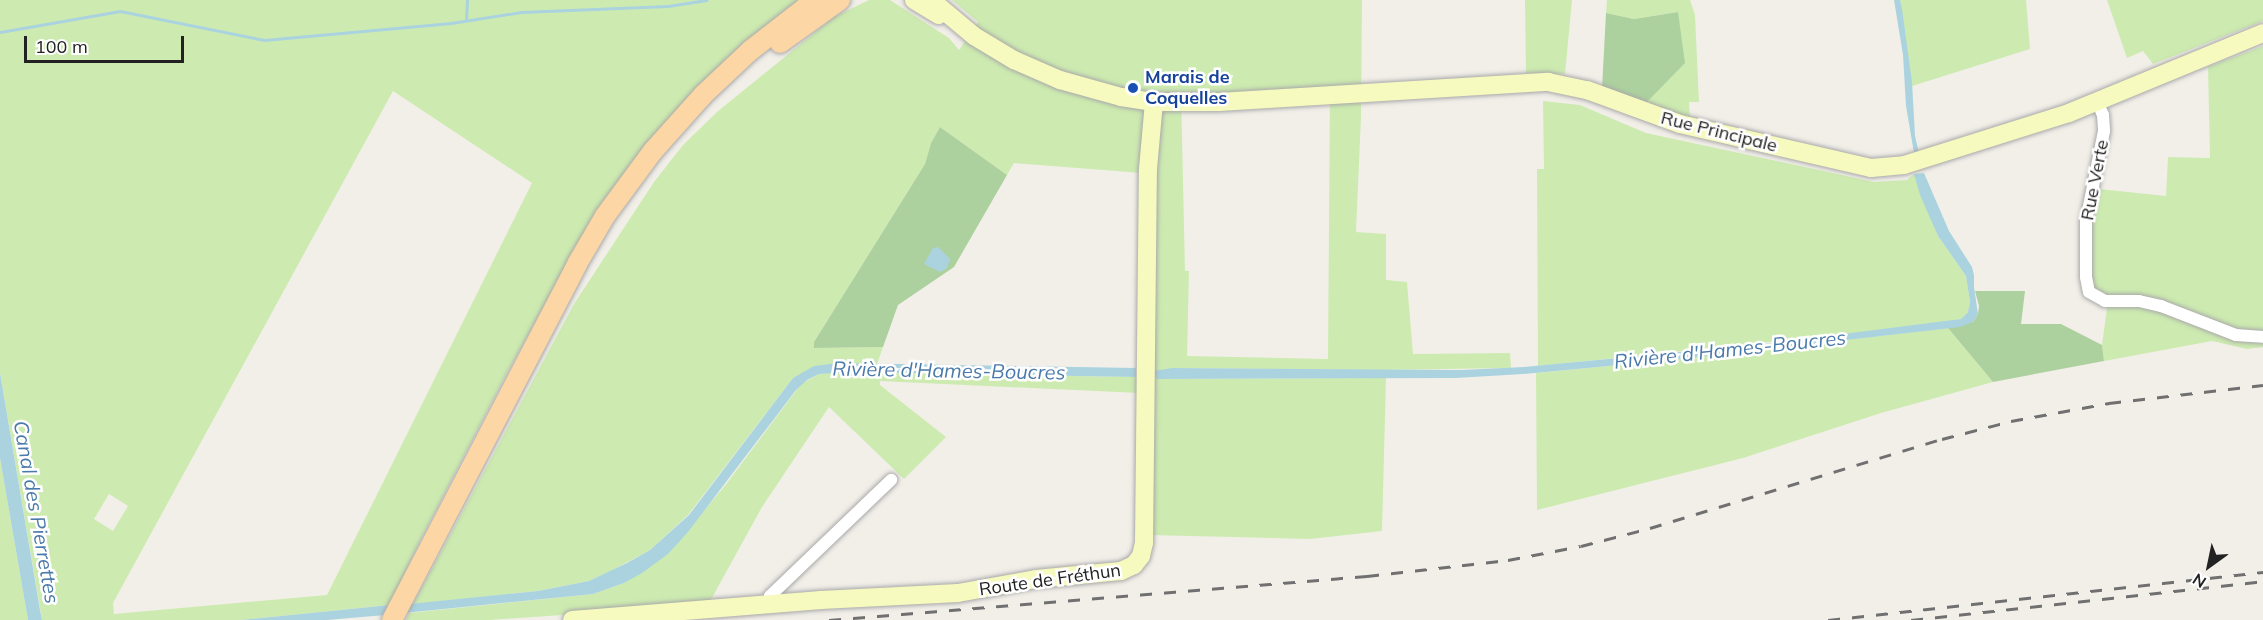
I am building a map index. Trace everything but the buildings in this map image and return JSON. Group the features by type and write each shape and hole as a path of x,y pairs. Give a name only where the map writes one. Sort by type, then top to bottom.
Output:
{"main road":[{"path":"392,620 599,225 658,144 730,69 815,0"},
{"path":"561,298 611,222 674,141 750,67 840,0"}],"street":[{"path":"914,0 974,36"},
{"path":"932,0 974,36"},
{"name":"Rue Principale","path":"974,36 1014,60 1060,80 1113,96 1154,102 1240,101 1548,82 1587,90 1680,124 1833,162 1871,168 1904,165 2097,101 2263,33"},
{"name":"Rue Verte","path":"2097,101 2103,115 2104,131 2086,221 2086,277 2089,292 2105,301 2139,301 2161,306 2236,335 2263,337"},
{"name":"Route de Fréthun","path":"572,620 770,604 958,593 1036,579 1119,572 1131,568 1143,552 1144,539 1148,169 1154,102"},
{"path":"770,604 770,596 891,480"}],"green space":[{"path":"0,0 802,0 594,216 506,375 420,541 390,605 241,620 42,620 0,373","holes":["393,91 532,183 327,595 114,614 113,603","109,494 128,506 113,531 94,519"]},
{"path":"869,0 890,0 949,38 959,50 978,22 952,0 1362,0 1361,117 1356,232 1386,234 1386,280 1407,282 1413,354 1510,353 1511,368 1378,370 1172,368 1158,379 1386,378 1382,531 1310,539 1150,535 1142,173 1014,163 1007,175 940,127 931,143 925,164 814,342 815,348 883,347 877,364 822,365 793,378 688,515 650,550 611,571 589,581 538,591 413,604 574,304 654,182 683,145 717,112 834,17","holes":["1330,87 1328,359 1187,356 1189,271 1185,271 1181,92 1241,94"]},
{"path":"1525,0 1572,0 1565,74 1526,73"},
{"path":"1607,0 1690,0 1695,15 1699,102 1689,102 1690,119 1645,104 1678,12 1634,19 1606,13"},
{"path":"1900,0 2026,0 2030,49 1912,86"},
{"path":"2107,0 2263,0 2263,21 2153,64 2143,51 2127,58"},
{"path":"1678,12 1685,63 1645,104 1602,88 1606,13 1634,19"},
{"path":"2263,46 2263,347 2247,349 2212,341 2104,361 2102,345 2107,308 2091,285 2091,216 2099,189 2166,196 2168,157 2210,158 2208,67"},
{"path":"1543,101 1580,105 1646,133 1874,182 1907,180 1914,174 1938,236 1966,276 1970,302 1968,312 1961,319 1906,328 1538,366 1537,169 1544,169"},
{"path":"940,127 1007,175 954,267 898,305 883,347 814,348 814,342 925,164 931,143"},
{"path":"1975,291 2025,291 2021,324 2061,324 2102,345 2104,361 1993,382 1948,328 1973,322 1978,314 1979,306"},
{"path":"1948,328 1993,382 1881,413 1743,458 1537,510 1536,373"},
{"path":"852,372 1136,377 1139,393 880,381 880,385 946,437 904,479 829,407 762,507 708,605 490,620 406,620 409,613 593,594 624,583 668,554 727,483 801,384 819,374"},
{"path":"0,458 28,620 0,620"}],"water":[{"path":"1894,0 1900,0 1902,9 1912,82 1915,136 1919,153 1914,153 1906,106 1903,55"},
{"name":"Rivière d'Hames-Boucres","path":"1924,173 1949,231 1972,267 1974,275 1978,314 1973,322 1960,327 1662,361 1456,378 1157,379 1154,371 1172,368 1462,370 1524,367 1765,344 1961,319 1968,312 1970,302 1966,276 1938,236 1920,195 1914,174"},
{"path":"938,247 950,259 947,268 940,272 924,264 933,248"},
{"name":"Rivière d'Hames-Boucres","path":"838,363 1136,368 1136,377 852,372 819,374 807,380 796,390 688,532 668,554 642,573 624,583 593,594 404,613 409,604 538,591 589,581 650,550 689,515 793,378 814,366"},
{"path":"0,373 42,620 28,620 0,458"},
{"path":"390,605 385,615 327,620 241,620"}],"waterway":[{"path":"466,20 467,0"},
{"path":"0,32 120,11 264,40 451,23 521,12 668,6 707,0"}],"railway":[{"path":"829,620 1367,576 1508,560 1581,546 1650,528 1942,439 2011,421 2109,403 2263,385"},
{"path":"1828,620 2263,572"},
{"path":"1911,620 2263,581"}],"place":[{"name":"Marais de Coquelles","path":"1133,88"}],"water label":[{"name":"Canal des Pierrettes","path":"37,512"}]}
